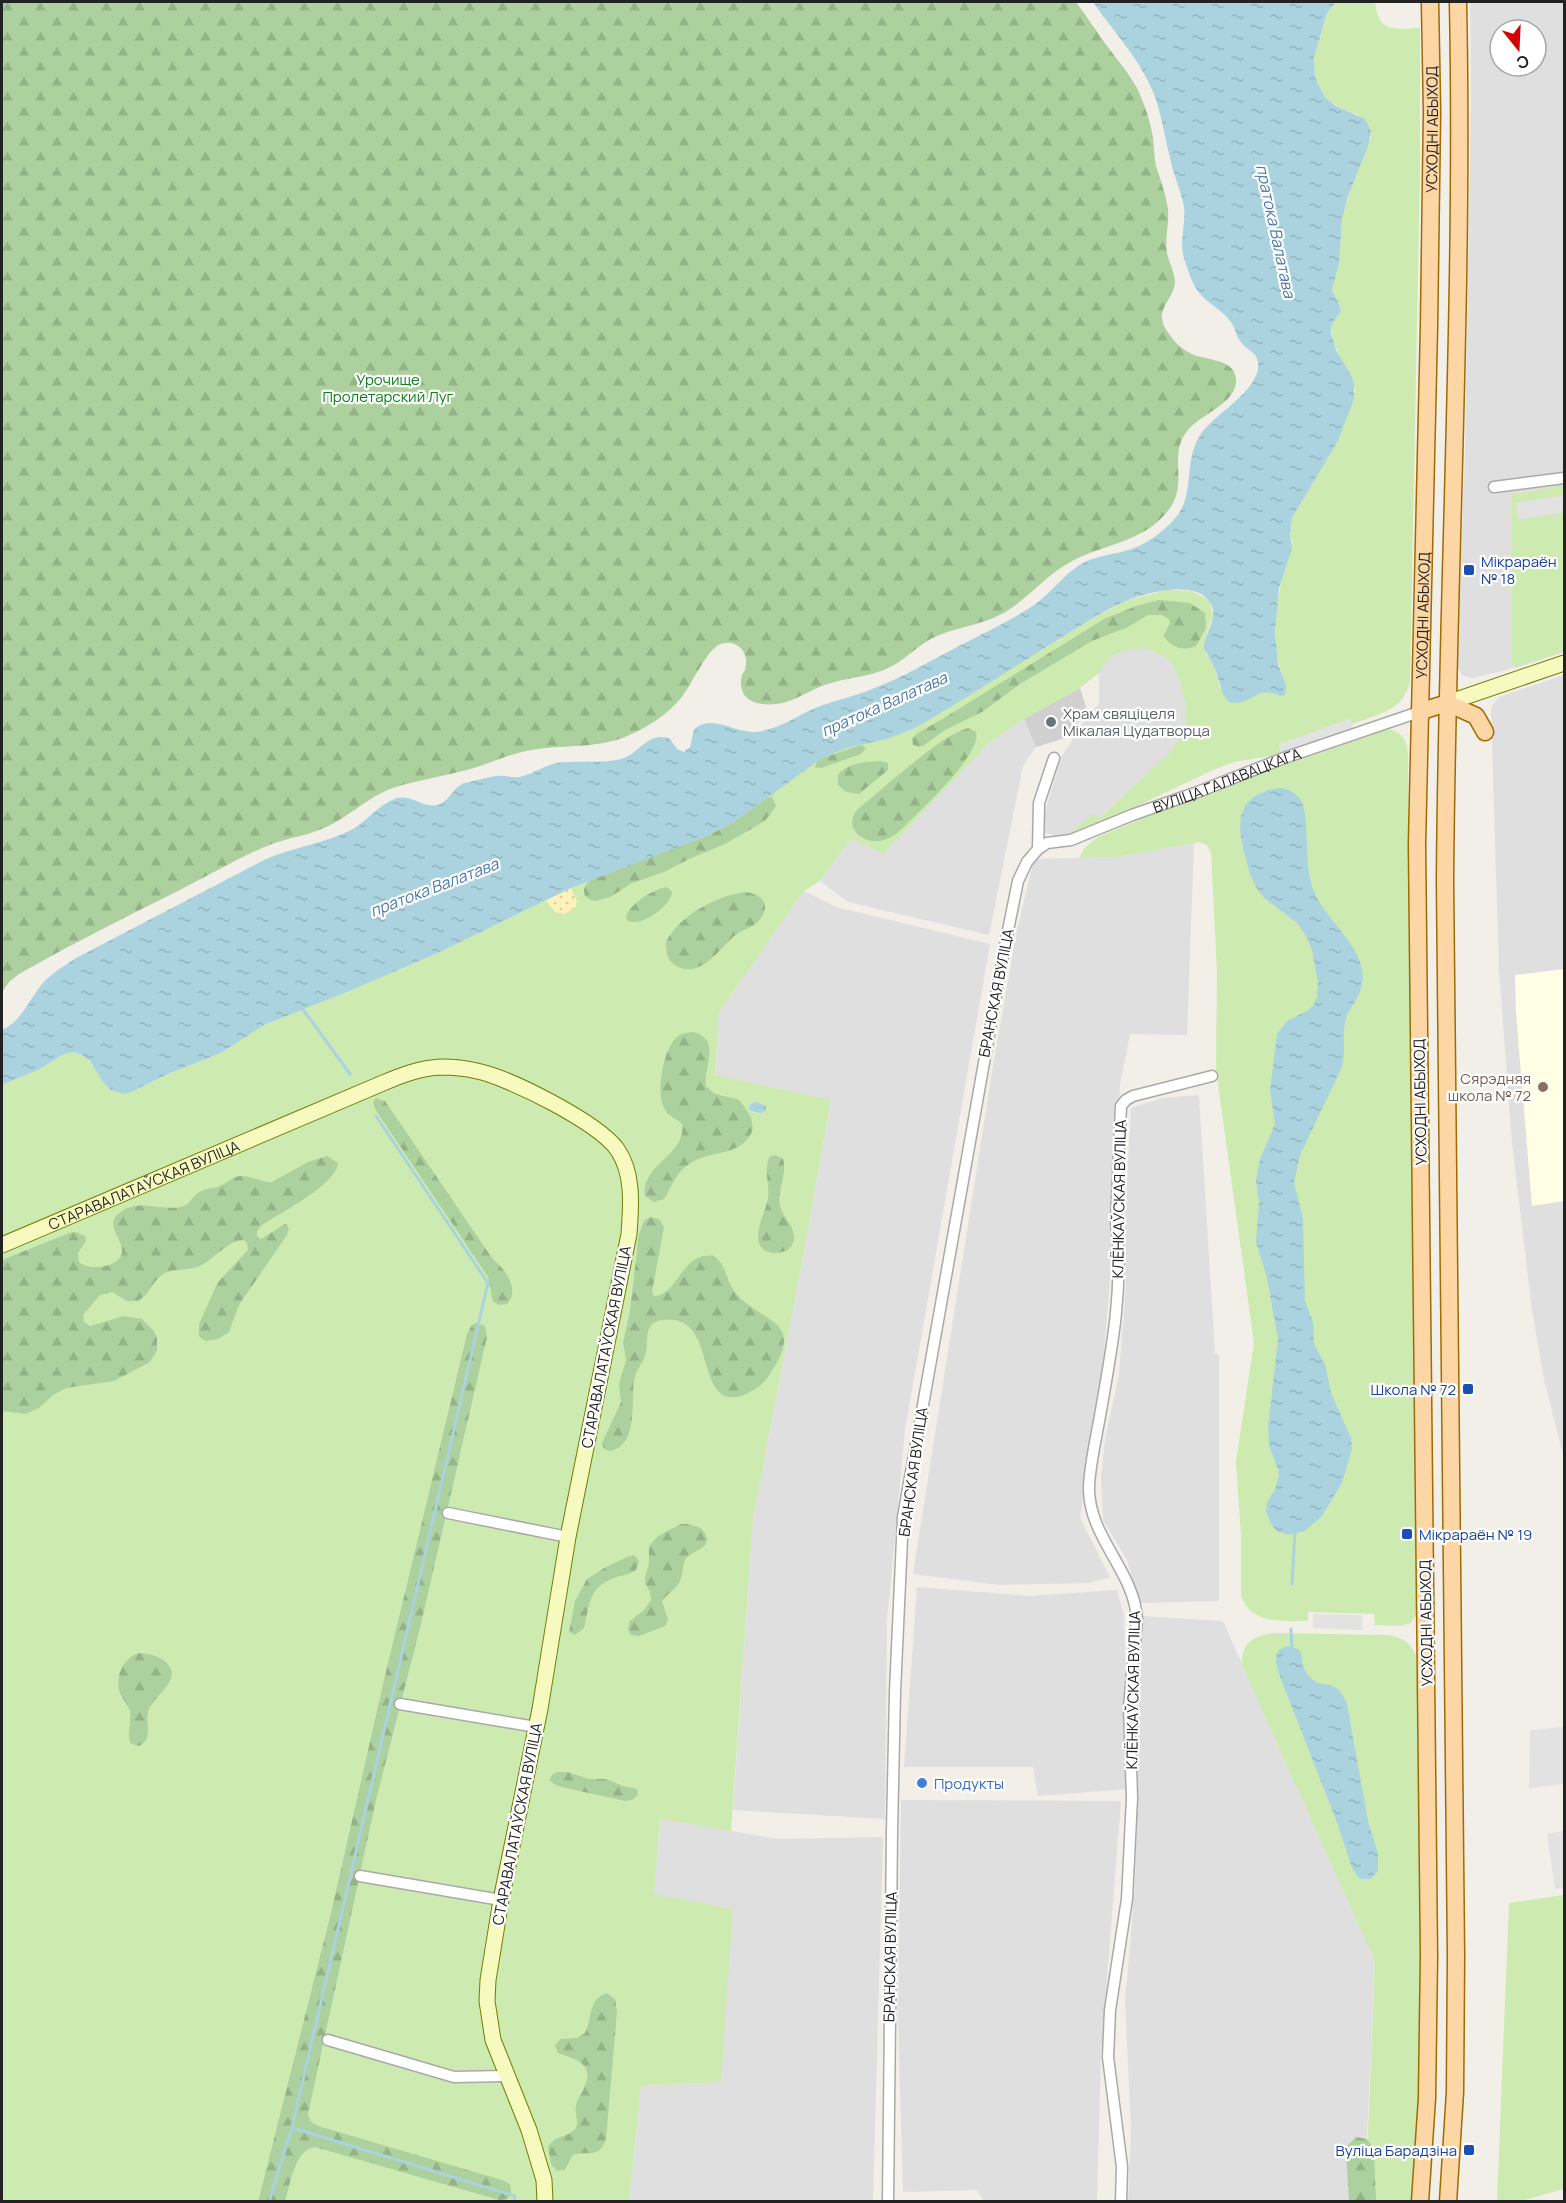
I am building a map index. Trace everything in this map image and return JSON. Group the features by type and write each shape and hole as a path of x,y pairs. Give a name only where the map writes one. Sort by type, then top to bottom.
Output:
{"main road":[{"name":"УСХОДНІ АБЫХОД","path":"1420,2202 1427,2098 1429,1956 1417,844 1432,165 1430,2"},
{"name":"УСХОДНІ АБЫХОД","path":"1448,2202 1455,2092 1456,1956 1445,904 1447,703 1460,184 1458,2"},
{"path":"1419,712 1447,703 1476,716 1485,732"}],"street":[{"path":"1494,487 1564,478"},
{"path":"1447,703 1564,663"},
{"name":"ВУЛІЦА ГАЛАВАЦКАГА","path":"1038,849 1047,843 1071,840 1132,814 1195,793 1284,758 1419,712"},
{"path":"1038,849 1039,803 1054,758"},
{"name":"БРАНСКАЯ ВУЛІЦА","path":"888,2202 895,1692 903,1517 1010,916 1018,880 1027,862 1038,849"},
{"name":"СТАРАВАЛАТАЎСКАЯ ВУЛІЦА","path":"2,1245 383,1083 422,1069 441,1067 477,1071 509,1082 573,1114 617,1148 626,1168 631,1199 629,1234 568,1537 536,1727 489,1969 487,2001 493,2040 529,2130 544,2180 545,2202"},
{"name":"КЛЁНКАЎСКАЯ ВУЛІЦА","path":"1121,2202 1122,2167 1108,2057 1110,2010 1127,1899 1132,1798 1129,1707 1137,1619 1136,1607 1127,1580 1094,1520 1089,1487 1113,1345 1118,1281 1116,1222 1121,1106 1133,1096 1212,1076"},
{"path":"448,1513 568,1537"},
{"path":"400,1704 536,1727"},
{"path":"360,1876 501,1900"},
{"path":"328,2040 454,2077 506,2076"}],"shaded area":[{"path":"1470,2 1564,2 1564,652 1522,666 1473,678 1463,676 1457,662 1465,455 1471,93"},
{"path":"1564,496 1564,512 1519,518 1517,503"},
{"path":"1146,647 1170,660 1181,684 1186,707 1184,731 1170,752 1100,818 1064,838 1039,831 1061,758 1087,716 1099,704 1099,673 1110,657 1123,651"},
{"path":"1564,675 1564,1459 1544,1379 1532,1310 1512,1143 1499,970 1491,711 1499,697"},
{"path":"1080,688 1086,707 1068,737 1036,747 1024,719"},
{"path":"1024,719 1036,747 1023,766 989,935 848,902 820,881 852,838"},
{"path":"1350,719 1355,732 1284,758 1279,744"},
{"path":"1194,843 1187,1035 1130,1034 1120,1085 1110,1279 1103,1364 1080,1518 1110,1577 1089,1583 999,1585 913,1574 993,1066 1017,930 1034,859 1118,857"},
{"path":"804,891 836,907 990,944 905,1430 887,1621 885,1819 733,1810 753,1519 831,1101 715,1075 719,1012"},
{"name":"Сярэдняя школа № 72","path":"1564,969 1564,1201 1532,1206 1515,975"},
{"path":"1199,1095 1215,1353 1219,1355 1219,1601 1140,1603 1127,1560 1103,1520 1101,1477 1105,1440 1119,1374 1126,1286 1125,1220 1131,1108 1162,1098"},
{"path":"917,1587 1030,1596 1117,1590 1124,1615 1129,1789 1038,1796 1033,1767 904,1767"},
{"path":"1313,1614 1362,1615 1363,1630 1313,1628"},
{"path":"1141,1616 1223,1621 1375,1962 1364,2201 1128,2202 1131,2128 1125,2001 1135,1886"},
{"path":"1564,1727 1564,1784 1529,1788 1530,1730"},
{"path":"901,1800 1121,1801 1101,2054 1097,2201 984,2201 976,2190 903,2192 898,2019"},
{"path":"660,1818 777,1839 883,1837 873,2201 629,2202 641,2086 721,2082 654,1894"},
{"path":"1564,1831 1564,1888 1555,1889 1547,1834"}],"green space":[{"name":"Урочище Пролетарский Луг","path":"2,2 1076,2 1132,79 1149,119 1156,166 1168,210 1166,247 1175,281 1173,291 1164,308 1163,324 1174,341 1185,350 1220,362 1232,369 1236,383 1234,391 1223,403 1194,424 1182,440 1174,501 1157,522 1135,536 1072,561 1002,614 937,636 894,665 881,671 825,685 779,704 757,703 745,696 741,682 746,667 744,653 735,644 721,644 710,652 685,692 669,710 655,721 625,737 604,743 528,751 386,791 329,826 260,849 97,932 19,974 2,992"},
{"path":"1336,2 1375,2 1380,19 1389,27 1420,28 1420,168 1410,680 1403,698 1389,710 1371,718 1352,724 1350,719 1279,745 1282,754 1234,762 1213,770 1108,820 1064,838 1093,814 1100,818 1170,752 1184,731 1186,707 1181,684 1170,660 1146,648 1123,651 1110,657 1099,673 1080,688 1024,719 989,743 883,854 851,839 820,881 804,891 719,1012 715,1075 831,1100 753,1519 731,1831 660,1819 654,1894 733,1909 721,2082 641,2086 629,2201 2,2202 2,1085 40,1069 64,1054 74,1052 86,1057 97,1072 138,1089 170,1073 221,1053 264,1025 440,952 571,888 755,806 822,758 847,748 903,733 940,713 1093,618 1128,600 1167,590 1191,591 1206,598 1210,602 1213,616 1205,638 1206,653 1216,671 1220,688 1256,695 1269,691 1278,695 1286,686 1277,650 1276,613 1282,577 1292,541 1290,534 1292,518 1338,441 1355,391 1352,377 1343,365 1332,338 1332,324 1341,311 1332,290 1339,263 1342,220 1352,182 1371,137 1359,115 1344,110 1325,97 1315,78 1314,57 1327,13"},
{"path":"1564,485 1564,495 1516,503 1518,520 1564,513 1564,652 1516,667 1512,663 1512,495"},
{"path":"1159,600 1190,603 1205,613 1206,628 1196,646 1182,648 1169,643 1164,635 1170,623 1169,619 1162,615 1148,615 1128,627 1092,641 1020,684 982,712 945,730 923,746 913,745 912,738 918,733 1104,619 1136,606"},
{"path":"969,728 976,732 970,754 948,782 902,829 881,841 867,840 856,832 852,822 858,809 944,740"},
{"path":"1389,729 1398,732 1403,737 1408,753 1416,1615 1411,1623 1400,1626 1375,1625 1374,1614 1308,1612 1308,1621 1278,1621 1260,1617 1252,1612 1241,1596 1241,1536 1236,1461 1254,1343 1216,1070 1217,972 1211,853 1207,845 1200,842 1118,857 1079,858 1085,847 1098,837 1209,790"},
{"path":"861,745 866,748 861,754 821,768 815,767 817,761 822,758"},
{"path":"881,761 888,763 888,770 859,794 846,792 838,785 838,775 847,767"},
{"path":"772,797 776,806 765,821 725,844 664,872 632,883 610,897 596,901 585,896 586,885 594,878 707,836 734,822 767,798"},
{"path":"666,887 672,893 660,910 646,919 633,922 627,920 628,912 637,902"},
{"path":"745,892 757,895 764,902 764,912 757,923 736,935 708,962 700,966 684,969 671,962 666,942 680,923 711,902"},
{"path":"692,1032 701,1035 707,1040 709,1046 706,1086 715,1094 741,1102 751,1117 753,1129 742,1145 697,1159 689,1164 677,1176 664,1199 654,1202 645,1196 646,1185 656,1167 678,1144 682,1135 682,1124 664,1108 661,1091 662,1070 673,1042 678,1036"},
{"path":"376,1098 385,1101 492,1258 506,1273 512,1285 511,1298 507,1304 500,1305 493,1302 488,1277 375,1109 373,1102"},
{"path":"776,1155 783,1159 784,1165 779,1195 780,1206 792,1228 794,1238 789,1249 775,1253 766,1251 761,1246 758,1234 768,1198 768,1161 770,1156"},
{"path":"327,1156 338,1163 328,1180 306,1198 262,1225 257,1231 257,1236 261,1239 283,1225 286,1224 289,1228 287,1235 239,1305 229,1332 218,1339 206,1341 199,1336 199,1324 218,1282 248,1250 244,1240 232,1243 200,1266 163,1274 138,1301 127,1301 112,1292 100,1295 83,1315 84,1322 90,1326 124,1316 142,1319 157,1337 157,1351 150,1362 114,1381 66,1388 53,1395 39,1408 26,1414 2,1411 2,1260 76,1232 85,1236 86,1241 78,1253 79,1262 96,1267 110,1265 116,1262 122,1252 113,1226 116,1216 122,1211 136,1206 181,1207 200,1191 220,1186 237,1177 244,1176 272,1182 308,1162"},
{"path":"650,1217 659,1219 664,1227 652,1292 654,1296 669,1289 694,1260 703,1256 714,1256 721,1263 734,1291 744,1302 776,1324 782,1331 784,1342 770,1374 761,1385 741,1396 726,1396 716,1389 700,1344 692,1331 681,1322 664,1320 655,1322 649,1329 645,1356 635,1377 632,1422 629,1433 625,1442 618,1448 608,1451 602,1443 621,1402 619,1384 626,1360 623,1343 630,1311 639,1234 644,1221"},
{"path":"476,1323 485,1326 487,1337 420,1628 376,1800 308,2114 311,2122 318,2126 502,2180 510,2184 511,2192 508,2199 499,2200 315,2147 302,2154 294,2168 285,2201 258,2202 331,1913 467,1334 472,1325"},
{"path":"681,1524 701,1528 707,1540 702,1548 685,1560 679,1583 662,1601 668,1620 665,1626 639,1636 631,1635 628,1629 630,1621 644,1610 651,1600 645,1583 649,1563 649,1546 658,1536"},
{"path":"634,1555 639,1561 636,1570 605,1582 599,1587 591,1598 584,1628 575,1635 569,1632 575,1601 587,1579 606,1567"},
{"path":"1274,1633 1389,1635 1406,1641 1416,1656 1423,1839 1419,2100 1412,2201 1365,2201 1375,1962 1242,1665 1244,1651 1250,1642 1260,1636"},
{"path":"150,1654 163,1660 172,1672 169,1684 150,1706 147,1717 148,1736 139,1746 131,1744 130,1711 121,1695 118,1683 124,1664 133,1655"},
{"path":"556,1772 567,1772 589,1779 606,1779 637,1789 638,1795 632,1800 625,1801 557,1786 549,1780"},
{"path":"1564,1895 1564,2189 1521,2201 1497,2201 1509,1903"},
{"path":"607,1993 615,1999 617,2012 606,2139 600,2150 573,2155 564,2170 557,2171 551,2164 548,2147 554,2140 575,2129 576,2105 587,2080 587,2073 582,2063 558,2053 555,2046 560,2039 577,2038 585,2033 593,2004"},
{"path":"1356,2137 1367,2139 1374,2149 1376,2201 1349,2201 1346,2152 1348,2145"}],"sand":[{"path":"571,888 577,901 575,908 564,914 555,912 546,900"}],"water":[{"name":"пратока Валатава","path":"1093,2 1336,2 1327,13 1314,57 1315,78 1325,97 1336,106 1365,119 1371,131 1342,220 1339,263 1332,290 1341,311 1332,324 1331,333 1336,350 1352,377 1354,399 1338,441 1292,518 1290,534 1292,548 1279,588 1275,632 1278,664 1286,686 1285,695 1265,692 1243,702 1229,702 1223,694 1216,671 1204,648 1213,613 1209,601 1202,595 1192,591 1169,590 1134,598 1088,621 915,728 890,738 847,748 822,758 734,822 707,836 571,888 440,952 264,1025 221,1053 170,1073 131,1092 124,1094 111,1090 90,1061 74,1052 64,1054 40,1069 2,1085 2,1030 19,1017 51,975 76,958 266,859 343,834 359,825 391,800 398,798 437,805 465,783 496,776 520,777 557,763 621,759 654,738 669,738 677,749 684,752 690,747 694,729 709,723 754,732 772,728 814,708 866,691 916,669 1025,611 1068,573 1086,561 1139,546 1160,533 1172,522 1183,506 1197,441 1210,423 1247,390 1257,372 1258,362 1255,355 1242,344 1230,321 1200,294 1192,282 1183,252 1184,207 1156,100 1136,60"},
{"path":"1280,788 1294,793 1303,804 1311,884 1321,905 1354,948 1363,972 1361,990 1345,1022 1342,1067 1300,1155 1294,1183 1303,1218 1305,1301 1313,1322 1314,1344 1325,1364 1331,1393 1351,1438 1352,1449 1342,1483 1322,1516 1305,1531 1289,1535 1277,1531 1271,1524 1266,1511 1279,1475 1269,1446 1268,1427 1278,1339 1267,1278 1256,1242 1259,1202 1256,1180 1260,1159 1275,1124 1270,1090 1277,1034 1287,1021 1313,1006 1317,997 1318,983 1312,950 1305,934 1296,922 1264,898 1256,887 1250,874 1240,830 1241,816 1246,804 1255,796"},
{"path":"756,1102 766,1106 766,1111 760,1113 749,1110 750,1104"},
{"path":"1289,1646 1300,1650 1304,1668 1310,1677 1339,1690 1347,1704 1368,1821 1378,1854 1378,1871 1371,1879 1360,1879 1352,1868 1338,1825 1279,1674 1276,1656 1280,1649"}],"waterway":[{"path":"302,1008 350,1074"},
{"path":"269,2202 292,2127 488,1283 376,1116"},
{"path":"1292,1584 1295,1532"},
{"path":"1291,1629 1292,1650"},
{"path":"293,2128 515,2196 514,2202"}],"place":[{"name":"Мікрараён № 18","path":"1469,570"},
{"name":"Храм свяціцеля Мікалая Цудатворца","path":"1051,722"},
{"name":"Сярэдняя школа № 72","path":"1543,1087"},
{"name":"Школа № 72","path":"1468,1389"},
{"name":"Мікрараён № 19","path":"1407,1534"},
{"name":"Продукты","path":"922,1783"},
{"name":"Вуліца Барадзіна","path":"1469,2150"}]}
